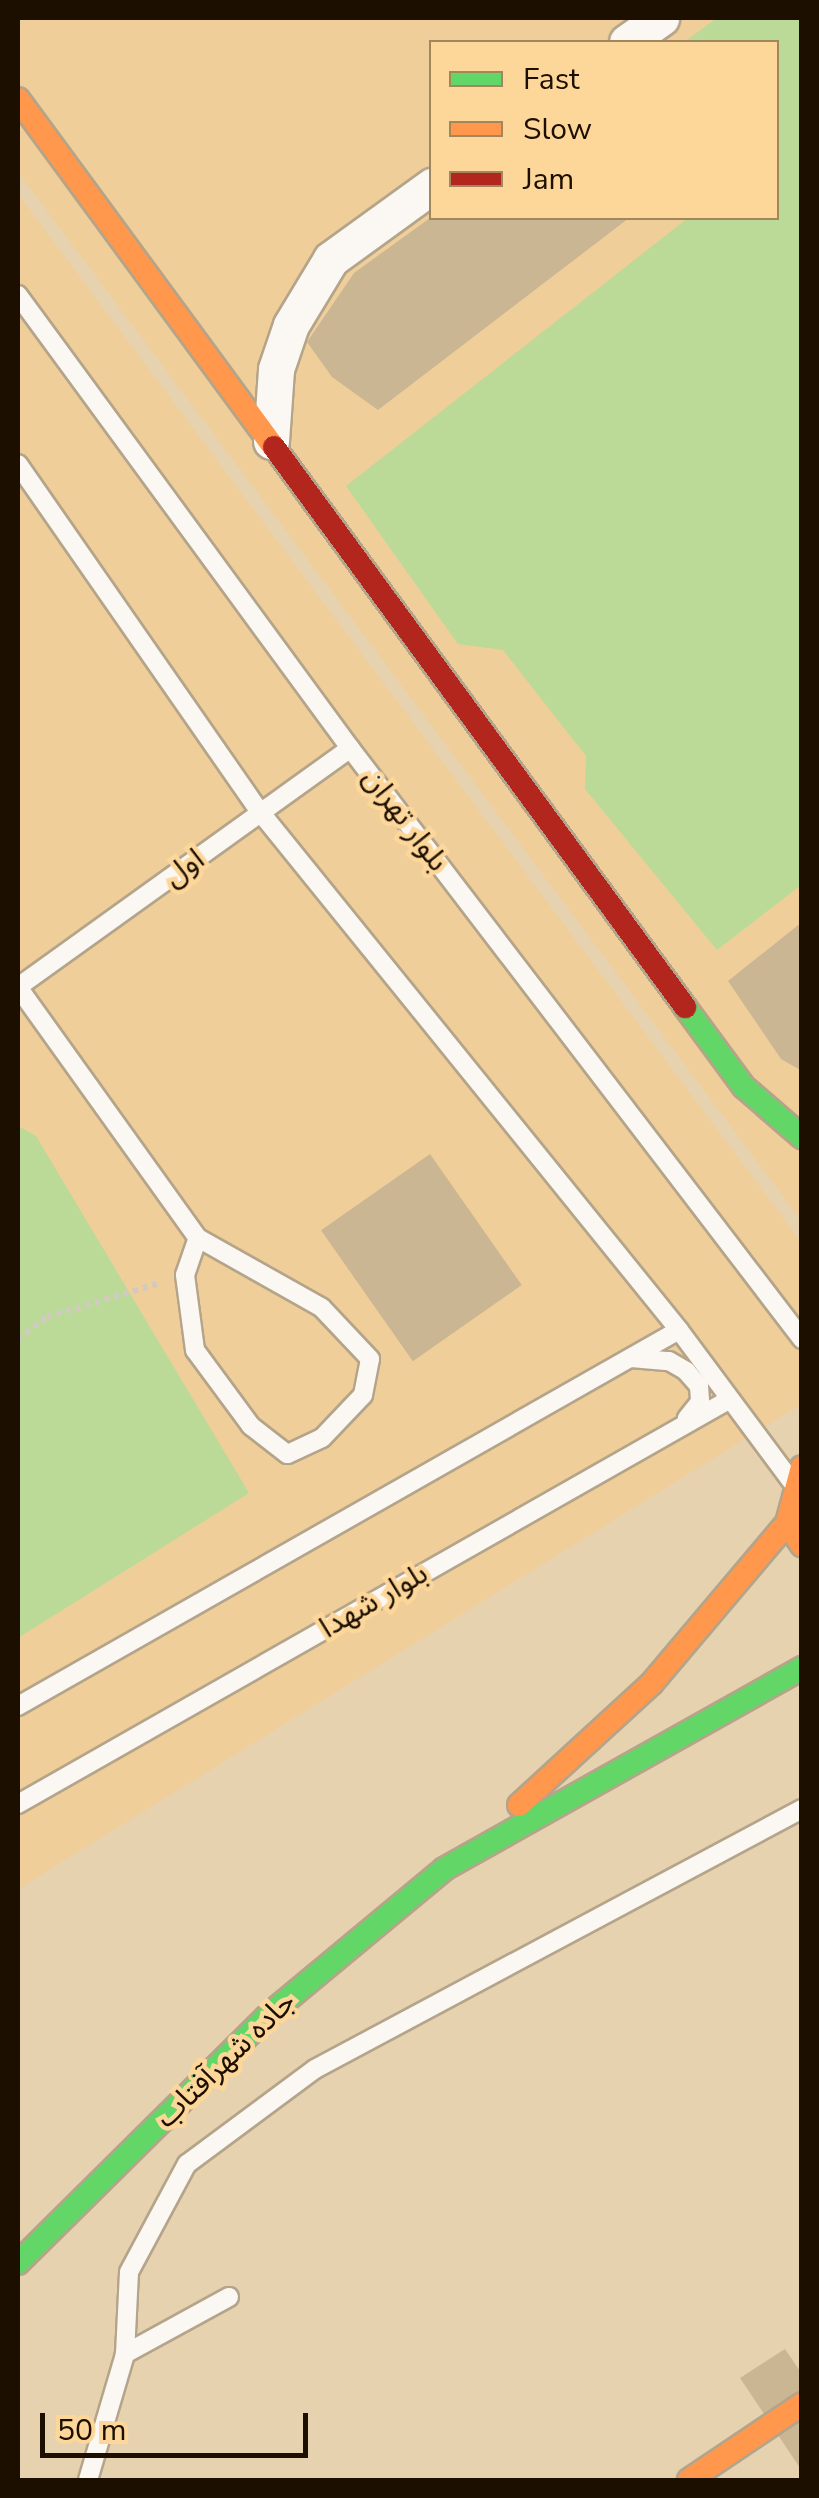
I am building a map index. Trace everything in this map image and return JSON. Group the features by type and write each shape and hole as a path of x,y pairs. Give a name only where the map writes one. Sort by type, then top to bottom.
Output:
{"main road":[{"path":"18,98 744,1087 802,1137"},
{"path":"797,1475 787,1523 802,1544"},
{"name":"جاده شهرآفتاب","path":"18,2263 272,2012 444,1869 652,1683 787,1523"},
{"name":"جاده شهرآفتاب","path":"444,1869 802,1668"},
{"path":"688,2480 802,2404"}],"street":[{"path":"630,40 661,18"},
{"path":"271,440 276,369 291,325 331,260 429,188"}],"lane":[{"name":"بلوار تهران","path":"18,295 350,748 802,1340"},
{"path":"18,464 261,812 730,1398 797,1475"},
{"name":"اول","path":"18,987 350,748"},
{"path":"18,987 198,1238 322,1308 370,1359 362,1395 322,1438 288,1454 251,1426 195,1350 185,1275 198,1238"},
{"path":"18,1706 679,1330"},
{"path":"629,1358 670,1361 699,1386 700,1402 681,1426"},
{"name":"بلوار شهدا","path":"18,1804 730,1398"},
{"path":"88,2480 125,2354 129,2272 187,2164 315,2070 802,1808"},
{"path":"125,2354 229,2296"}],"path":[{"path":"18,1339 48,1318 185,1275"}],"shaded area":[{"path":"18,18 801,18 801,1220 18,172"},
{"path":"18,194 802,1243 801,1404 18,1889"}],"green space":[{"path":"717,18 797,18 802,23 801,885 717,950 585,789 586,756 503,650 458,644 346,486 685,220 779,220 779,40 687,40"},
{"path":"18,1126 36,1136 249,1493 18,1638"}],"building":[{"path":"429,219 626,220 378,410 332,377 307,342 354,273"},
{"path":"802,922 802,1071 781,1059 728,981"},
{"path":"430,1154 522,1285 413,1361 321,1230"},
{"path":"785,2349 802,2374 802,2471 740,2378"}],"traffic: fast":[{"path":"685,1007 744,1087 802,1137"},
{"path":"18,2263 272,2012 444,1869 802,1668"}],"traffic: slow":[{"path":"18,99 274,447"},
{"path":"802,1467 787,1523 802,1545"},
{"path":"519,1805 652,1683 787,1523"},
{"path":"689,2480 802,2404"}],"traffic: jam":[{"path":"274,447 685,1007"}]}
